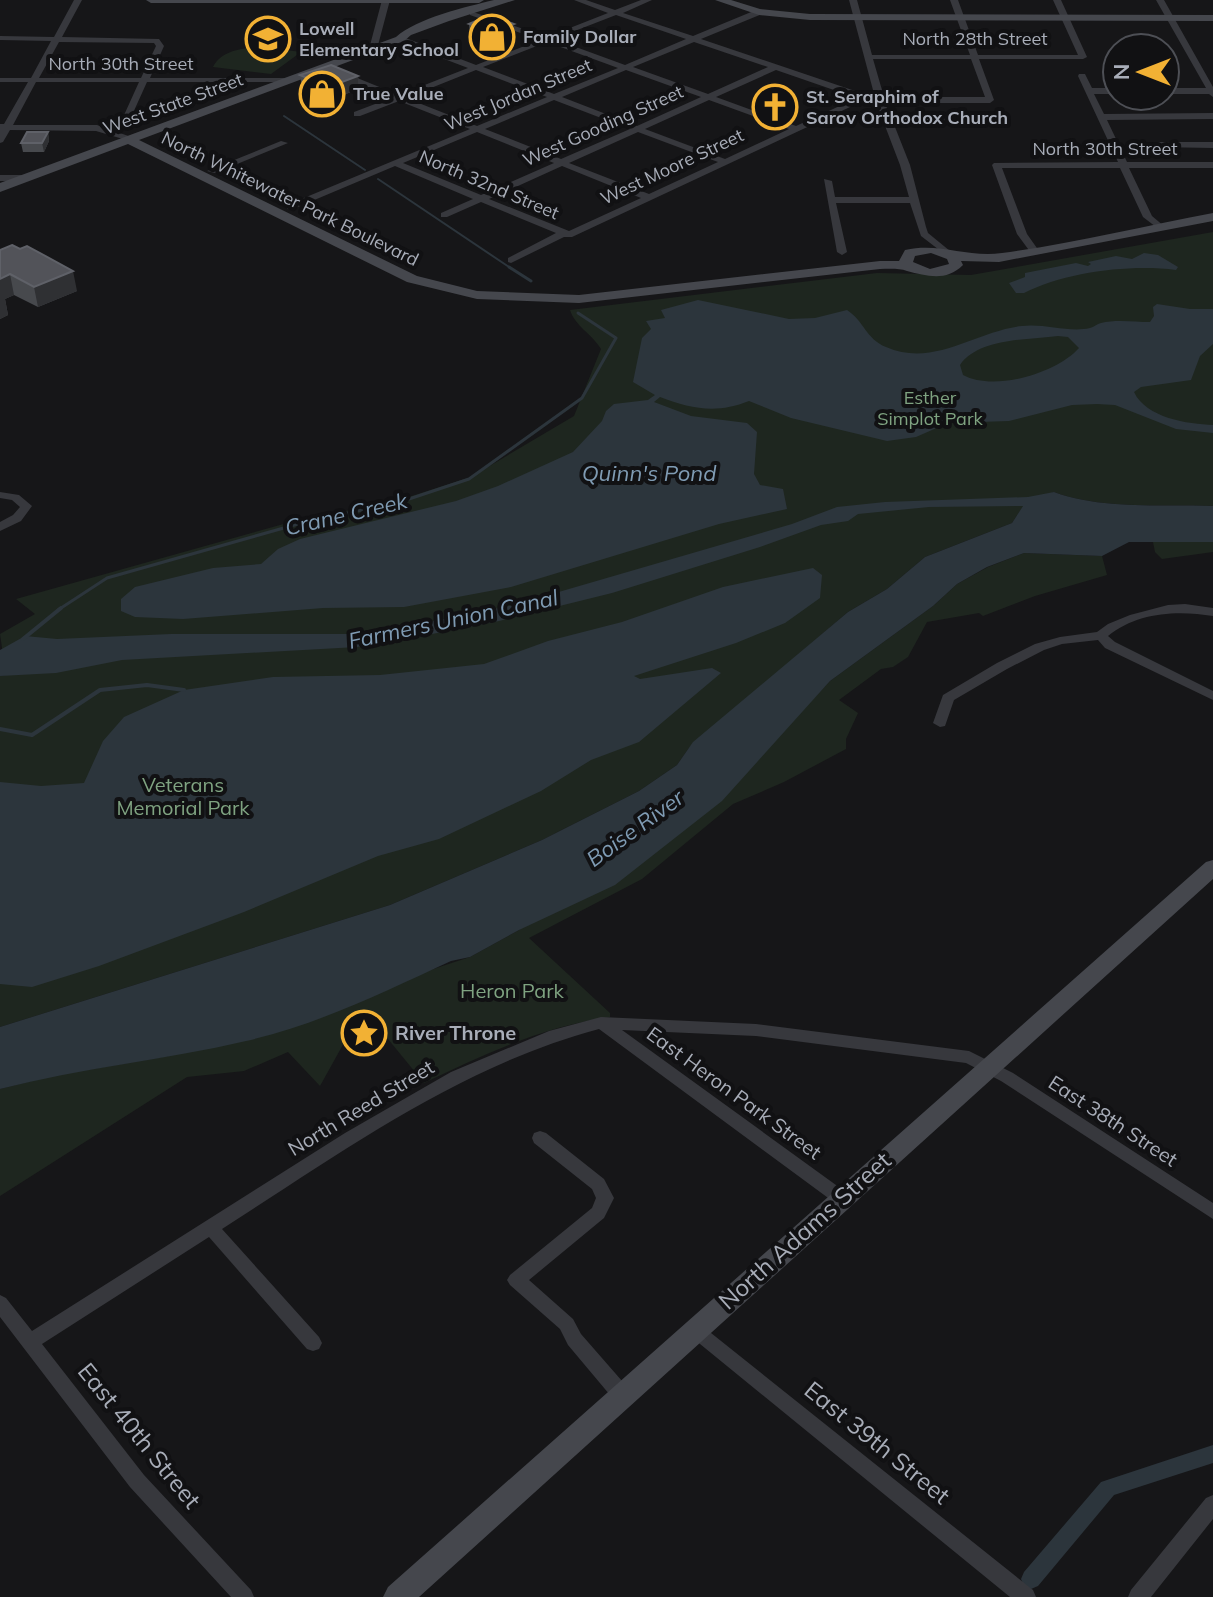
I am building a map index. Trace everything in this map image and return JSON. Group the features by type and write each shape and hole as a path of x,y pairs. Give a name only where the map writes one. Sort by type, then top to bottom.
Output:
{"street":[{"path":"0,140 4,127 78,0"},
{"path":"151,0 386,0 487,5 547,39 797,129"},
{"path":"373,49 386,0"},
{"name":"West State Street","path":"0,188 324,68 402,38 407,33 510,0"},
{"path":"578,0 863,98"},
{"path":"357,114 648,0"},
{"path":"720,0 759,12 791,17 1213,18"},
{"path":"853,0 879,98 905,165 924,234 923,242 912,256"},
{"path":"879,98 990,100 954,0"},
{"path":"1057,0 1065,17"},
{"path":"1160,0 1212,92"},
{"name":"West Jordan Street","path":"290,207 759,12"},
{"name":"North 28th Street","path":"868,57 1083,57 1065,17"},
{"path":"0,38 156,41 160,46 124,124"},
{"path":"402,38 726,162"},
{"path":"1195,62 1213,62"},
{"path":"324,68 650,198"},
{"name":"West Gooding Street","path":"444,215 774,68"},
{"path":"1082,76 1148,217 1160,227"},
{"name":"North 30th Street","path":"0,80 291,80"},
{"path":"1089,91 1101,91"},
{"path":"1181,91 1212,92"},
{"name":"West Moore Street","path":"511,260 863,98 879,98"},
{"path":"1101,117 1213,116"},
{"path":"886,119 1005,119"},
{"path":"4,127 97,128 133,139"},
{"name":"North Whitewater Park Boulevard","path":"133,139 140,139 290,207 417,271 483,286 528,291 602,289 912,256"},
{"name":"North Whitewater Park Boulevard","path":"133,139 140,146 412,279 477,295 579,299 880,265 912,256"},
{"path":"212,171 284,143"},
{"path":"1160,145 1213,145"},
{"name":"North 32nd Street","path":"397,164 567,234"},
{"name":"North 30th Street","path":"1034,251 1022,234 997,165 1213,165"},
{"path":"0,178 25,178"},
{"path":"827,181 842,252"},
{"path":"831,200 914,200"},
{"path":"924,234 952,258 999,258 1213,217"},
{"path":"912,256 1027,261 1213,226"},
{"path":"912,256 936,273 950,271 952,258"},
{"path":"0,495 15,497 26,506 17,518 0,527"},
{"path":"1101,636 1107,628 1159,610 1176,608 1213,612"},
{"path":"940,723 948,698 1012,658 1075,636 1101,636 1110,645 1213,696"},
{"name":"North Adams Street","path":"398,1597 1213,867"},
{"name":"North Reed Street","path":"31,1341 351,1138 457,1076 555,1035 601,1023 756,1030 969,1057 988,1066"},
{"name":"East Heron Park Street","path":"601,1023 841,1198"},
{"name":"East 38th Street","path":"988,1066 1213,1212"},
{"path":"540,1138 598,1184 605,1198 598,1213 516,1280 567,1324 574,1339 622,1395"},
{"path":"210,1227 313,1343"},
{"name":"East 40th Street","path":"0,1303 137,1481 244,1597"},
{"name":"East 39th Street","path":"695,1330 1026,1597"},
{"path":"1138,1597 1213,1504"}],"green space":[{"path":"263,47 301,52 271,74 213,67 228,53"},
{"path":"1213,232 1213,506 1112,504 1054,492 1024,505 1012,523 925,557 887,589 848,612 689,748 677,765 639,791 542,840 390,905 0,1027 0,676 6,675 0,634 35,614 16,599 305,518 390,503 471,477 574,416 601,349 570,310 877,273 971,275"},
{"path":"1153,542 1213,542 1213,552 1162,559 1155,552"},
{"name":"Heron Park","path":"1024,553 1102,556 1107,575 1035,596 983,616 979,613 927,622 908,657 893,667 881,669 839,700 858,713 846,739 846,749 784,782 733,804 642,879 529,938 610,1013 610,1017 538,1034 424,1083 388,1039 345,1041 320,1086 288,1052 244,1071 187,1077 0,1196 0,1089 51,1076 168,1056 470,957 519,930 794,719 830,681 933,606 957,584 988,567"}],"water":[{"path":"1144,253 1158,255 1178,267 1176,270 1139,268 1098,271 1059,280 1024,293 1016,293 1009,283 1025,277 1025,273 1076,263 1088,266 1091,264 1088,262 1116,256 1132,259"},
{"name":"Quinn's Pond","path":"698,300 789,319 815,318 847,310 879,344 904,352 921,353 938,351 1022,326 1082,329 1113,321 1150,322 1154,316 1153,307 1157,304 1213,309 1213,344 1200,356 1191,380 1141,387 1134,392 1140,401 1158,414 1180,421 1213,425 1213,433 1176,429 1115,405 1097,404 1072,405 1009,421 948,423 916,437 887,441 791,418 749,401 715,409 682,405 660,397 654,402 691,416 747,423 757,432 754,474 760,485 783,489 787,509 719,524 511,587 404,607 323,608 183,619 135,617 121,611 121,599 135,587 213,568 261,564 278,549 300,539 456,501 573,452 614,404 648,400 655,395 633,382 642,338 651,329 646,321 665,318 661,310","holes":["1068,337 1079,348 1041,372 1008,381 976,380 963,375 960,365 968,356 991,345"]},
{"path":"1054,492 1112,504 1213,506 1213,542 1129,542 1102,556 1024,553 987,567 957,584 933,606 830,681 722,801 615,885 470,957 451,961 351,1006 273,1034 0,1089 0,1027 390,905 542,840 639,791 677,765 693,742 848,612 887,589 925,557 1012,523 1023,506 929,507 858,514 848,521 821,525 612,593 499,621 357,647 122,660 56,673 0,676 0,650 25,636 57,639 171,634 348,634 398,628 514,605 792,524 837,507 885,502 1028,497"},
{"path":"813,568 822,575 820,598 785,623 736,643 634,676 640,679 712,668 721,673 639,742 591,760 541,791 439,839 378,856 244,912 99,966 32,987 0,984 0,782 41,786 84,783 103,741 124,717 184,690 273,677 380,675 484,664 723,587"}],"building":[{"path":"490,15 514,24 493,32 469,24"},
{"path":"331,65 358,76 329,87 300,75"},
{"path":"27,132 48,132 42,143 21,143"},
{"path":"12,245 20,249 27,246 73,271 34,287 10,274 0,279 0,250"}],"waterway":[{"name":"Crane Creek","path":"284,116 365,170"},
{"name":"Crane Creek","path":"378,179 509,267"},
{"name":"Crane Creek","path":"509,267 531,281"},
{"name":"Crane Creek","path":"61,608 107,578 305,522 400,502 469,479 582,398 616,338 578,313"},
{"name":"Crane Creek","path":"23,639 61,608"},
{"path":"0,729 32,735 100,690 147,685 184,690"},
{"path":"1031,1579 1108,1488 1213,1454"}],"place":[{"name":"Family Dollar","path":"492,37"},
{"name":"Lowell Elementary School","path":"268,39"},
{"name":"True Value","path":"322,94"},
{"name":"St. Seraphim of Sarov Orthodox Church","path":"775,107"},
{"name":"River Throne","path":"364,1033"}],"park label":[{"name":"Esther Simplot Park","path":"930,408"},
{"name":"Veterans Memorial Park","path":"183,796"}],"water label":[{"name":"Farmers Union Canal","path":"453,619"},
{"name":"Boise River","path":"635,828"}]}
